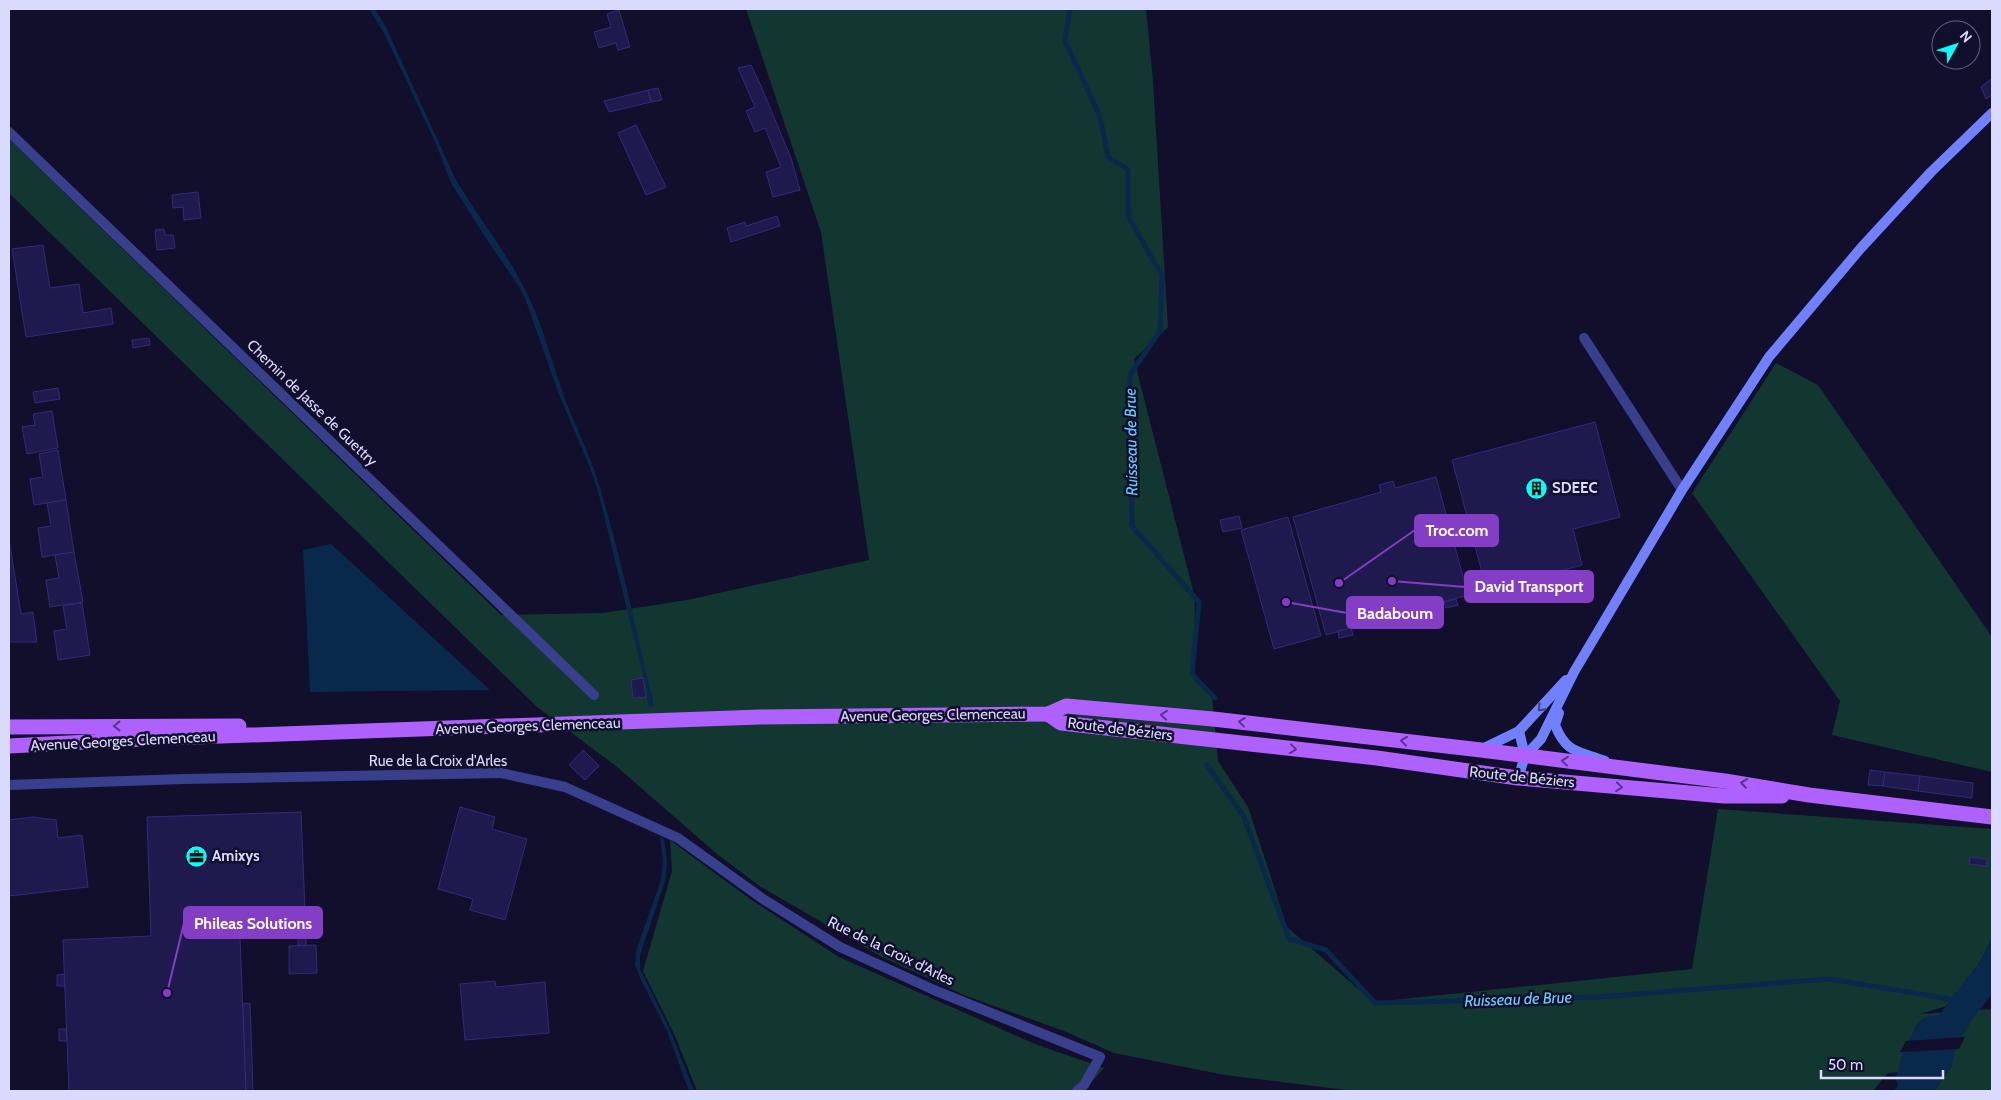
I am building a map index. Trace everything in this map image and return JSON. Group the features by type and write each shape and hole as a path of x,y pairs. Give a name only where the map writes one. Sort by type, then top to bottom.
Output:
{"main road":[{"name":"Route de Béziers","path":"1048,714 1066,706 1213,719 1481,750 1769,787 1809,795 1992,817"},
{"name":"Route de Béziers","path":"1048,714 1061,723 1377,758 1518,778 1724,796 1809,795"},
{"name":"Avenue Georges Clemenceau","path":"9,746 760,717 1048,714"},
{"path":"9,727 241,726 376,731"}],"street":[{"path":"1518,778 1525,756 1541,739 1574,672 1682,490 1769,357 1861,248 1931,172 1992,113"},
{"name":"Chemin de Jasse de Guettry","path":"9,132 594,695"},
{"path":"1584,338 1682,490"},
{"path":"1481,750 1519,731 1574,672"},
{"path":"1574,672 1555,724 1561,739 1570,748 1626,769"},
{"path":"1519,731 1525,756"},
{"name":"Rue de la Croix d'Arles","path":"9,785 501,773 565,788 678,838 763,899 840,947 934,990 1100,1057 1084,1085 1077,1091"}],"green space":[{"path":"746,9 1146,9 1153,81 1168,327 1134,359 1195,598 1194,680 1212,696 1218,761 1248,807 1287,927 1373,1002 1692,969 1718,809 1992,829 1992,938 1980,962 1946,1006 1920,1014 1992,1009 1992,1091 1935,1091 1949,1069 1888,1073 1873,1091 1354,1091 1225,1075 1114,1053 1064,1031 966,996 880,956 761,887 717,854 616,766 537,707 9,193 9,139 501,615 603,613 687,600 869,560 821,232"},
{"path":"1776,363 1818,385 1992,637 1992,772 1832,735 1840,701 1692,493"},
{"path":"670,840 753,901 839,957 1035,1044 1104,1068 1084,1091 697,1091 674,1034 643,971 672,871"}],"water":[{"path":"369,9 375,9 386,27 455,178 518,276 535,311 567,404 597,477 622,567 653,701 650,701 648,695 599,495 591,470 558,392 525,298 451,183 436,144 385,35"},
{"path":"331,544 490,690 310,692 303,550"},
{"path":"660,837 664,839 667,859 666,878 640,955 640,969 671,1032 694,1091 689,1091 667,1031 635,965 636,951 661,880 663,860"},
{"path":"1992,938 1992,994 1974,1017 1956,1046 1951,1068 1935,1091 1893,1091 1898,1086 1895,1078 1902,1054 1916,1025 1925,1017 1939,1015 1980,962"}],"pier":[{"path":"1965,1037 1959,1049 1900,1052 1906,1041"}],"building":[{"path":"619,10 630,47 618,50 616,43 599,48 594,32 611,27 607,14"},
{"path":"751,65 791,158 800,190 773,197 766,172 781,167 765,128 755,132 746,111 755,107 738,68"},
{"path":"1991,79 1992,95 1986,99 1981,87"},
{"path":"658,88 662,100 651,102 648,90"},
{"path":"648,90 651,102 609,112 604,101"},
{"path":"636,125 666,187 646,195 618,133"},
{"path":"198,192 201,218 184,220 183,207 173,208 172,195"},
{"path":"777,216 780,226 731,242 727,228 745,222 746,226"},
{"path":"164,229 165,235 173,235 175,248 157,250 155,230"},
{"path":"43,245 50,288 79,284 83,313 111,308 113,324 26,337 12,249"},
{"path":"149,338 150,345 133,348 132,340"},
{"path":"58,388 60,399 35,403 33,392"},
{"path":"52,411 58,448 27,454 22,427 35,425 33,414"},
{"name":"SDEEC","path":"1595,422 1620,517 1573,529 1582,565 1487,591 1452,460"},
{"path":"58,450 66,500 34,505 30,479 43,477 39,454"},
{"path":"1436,477 1468,595 1326,635 1293,517 1381,492 1379,485 1393,481 1395,488"},
{"path":"66,500 74,552 42,557 38,528 51,526 47,503"},
{"path":"1239,516 1242,528 1223,532 1220,520"},
{"path":"1288,517 1321,636 1274,649 1241,530"},
{"path":"9,539 21,614 33,612 37,642 9,642"},
{"path":"74,552 83,602 50,607 46,580 59,578 55,555"},
{"path":"1456,599 1458,605 1446,608 1444,602"},
{"path":"82,603 90,655 58,660 54,631 67,629 63,606"},
{"path":"1351,628 1353,635 1339,638 1338,631"},
{"path":"643,678 646,697 633,698 631,680"},
{"path":"583,750 599,766 585,780 569,765"},
{"path":"1870,770 1885,772 1883,786 1868,785"},
{"path":"1885,772 1920,776 1918,791 1883,786"},
{"path":"1920,776 1973,783 1972,798 1918,791"},
{"path":"460,807 495,817 492,829 527,839 505,920 470,910 473,899 438,889"},
{"path":"301,812 306,936 240,938 246,1091 69,1091 63,940 151,936 147,817"},
{"path":"33,817 56,820 58,838 82,835 88,887 9,896 9,820"},
{"path":"1970,857 1987,859 1987,866 1969,864"},
{"path":"298,936 306,936 306,946 298,946"},
{"path":"316,945 317,973 289,974 289,946"},
{"path":"64,974 65,986 57,986 57,975"},
{"path":"495,981 496,987 545,982 549,1033 465,1040 460,984"},
{"path":"250,1003 253,1091 246,1091 243,1004"},
{"path":"59,1029 66,1029 67,1041 59,1041"}],"waterway":[{"name":"Ruisseau de Brue","path":"1070,9 1065,41 1100,116 1108,157 1128,170 1128,216 1162,276 1160,331 1130,375 1132,526 1199,602 1192,674 1215,698"},
{"path":"649,695 651,705"},
{"name":"Ruisseau de Brue","path":"1207,765 1244,817 1289,939 1326,950 1375,1003 1599,997 1829,979 1957,1000"}],"place":[{"name":"SDEEC","path":"1536,488"},
{"name":"David Transport","path":"1392,581"},
{"name":"Troc.com","path":"1339,583"},
{"name":"Badaboum","path":"1286,602"},
{"name":"Amixys","path":"196,856"},
{"name":"Phileas Solutions","path":"167,993"}]}
